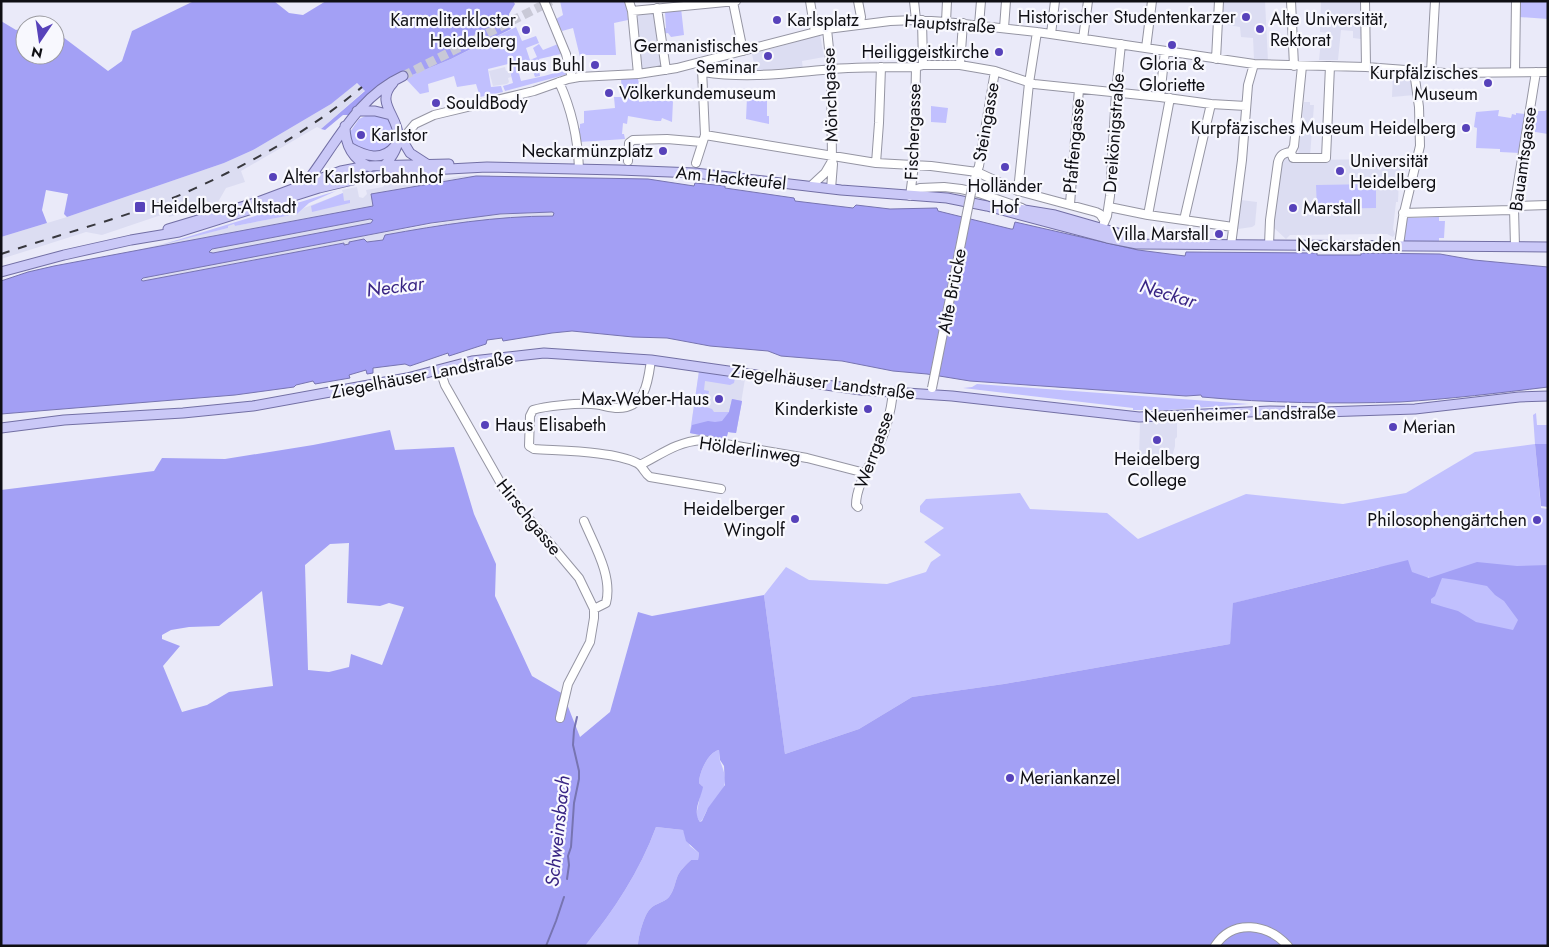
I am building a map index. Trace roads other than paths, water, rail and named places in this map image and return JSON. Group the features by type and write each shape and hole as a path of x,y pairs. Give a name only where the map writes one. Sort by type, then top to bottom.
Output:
{"main road":[{"path":"306,184 357,111 389,82 403,76 393,84 386,94 386,101 397,125 400,139 410,153 427,164"},
{"path":"357,111 375,111 391,115"},
{"path":"345,126 348,147 355,157 367,166"},
{"path":"348,147 365,155 378,156 389,152 400,139"},
{"path":"1,272 132,240 179,232 319,188 382,171 394,154 400,139"},
{"name":"Am Hackteufel","path":"382,171 427,164 465,164 487,167"},
{"name":"Am Hackteufel","path":"132,240 258,202 335,173 367,166 382,171 487,167 695,173 910,196 947,198 973,203"},
{"name":"Neckarstaden","path":"973,203 1102,228"},
{"name":"Neckarstaden","path":"987,206 1023,209 1055,215 1151,243 1548,247"},
{"name":"Ziegelhäuser Landstraße","path":"1,428 64,420 183,413 253,406 350,389 488,358 544,353 651,360 892,393 932,391"},
{"name":"Neuenheimer Landstraße","path":"932,391 1139,416 1270,411 1322,412 1415,409 1519,397 1548,396"}],"street":[{"path":"544,1 566,54 572,78"},
{"path":"629,1 632,11 638,71"},
{"path":"810,1 815,32"},
{"path":"857,24 862,20 858,1"},
{"name":"Fischergasse","path":"910,196 920,66 919,20 914,1"},
{"path":"946,1 946,22"},
{"path":"979,25 981,1"},
{"path":"1004,28 1006,1"},
{"path":"1051,34 1055,1"},
{"path":"1083,39 1088,1"},
{"path":"1146,48 1152,1"},
{"path":"1216,58 1219,1"},
{"path":"1291,1 1299,68 1294,146 1291,152 1293,158 1326,158 1330,66"},
{"path":"1365,1 1366,66"},
{"path":"1431,72 1435,1"},
{"path":"1515,72 1516,1"},
{"path":"632,11 735,2 743,51"},
{"path":"657,8 666,70"},
{"name":"Hauptstraße","path":"400,139 415,124 434,115 534,91 572,78 666,70 827,29 857,24 919,20 1037,32 1146,48 1165,53 1176,50 1254,64 1299,68 1345,63 1391,71 1486,76 1515,72 1548,72"},
{"path":"960,65 963,24"},
{"name":"Mönchgasse","path":"827,29 832,69 833,164 831,188"},
{"path":"1018,192 1037,32"},
{"name":"Dreikönigstraße","path":"1102,228 1110,204 1116,92 1121,44"},
{"path":"1160,97 1165,53"},
{"path":"696,163 703,138 703,72 698,63"},
{"path":"1231,245 1231,228 1242,160 1248,85 1254,64"},
{"path":"703,72 732,76 750,76 832,69 960,65 995,71 1030,85 1051,85 1211,104 1246,106"},
{"path":"876,163 881,67"},
{"name":"Steingasse","path":"978,169 995,71"},
{"path":"1399,246 1404,214 1420,146 1419,107 1414,71"},
{"name":"Bauamtsgasse","path":"1515,247 1514,208 1536,72"},
{"path":"560,82 578,150 579,169"},
{"name":"Pfaffengasse","path":"1070,201 1079,88"},
{"path":"1148,215 1170,98"},
{"path":"1184,220 1211,104"},
{"path":"628,161 629,143 633,140 703,138 832,159 978,169 988,178 1018,192 1070,201 1098,213 1102,228"},
{"path":"1269,245 1278,162 1282,154 1291,152"},
{"name":"Mönchgasse","path":"811,186 825,173 832,159"},
{"name":"Alte Brücke","path":"932,391 973,184 978,169"},
{"path":"910,196 915,190 920,188 956,188 1020,206 1023,209"},
{"path":"1110,204 1148,215 1231,228"},
{"path":"1404,214 1511,210 1514,208 1548,205"},
{"path":"651,360 648,384 643,396 635,403 619,408 585,404 536,409 531,412 529,446 532,449 607,455 635,462 640,465 646,474 654,478 720,489"},
{"name":"Hirschgasse","path":"440,370 445,385 500,484 579,578 594,609 590,642 570,680 560,718"},
{"name":"Werrgasse","path":"858,507 856,502 865,473 880,445 892,393"},
{"name":"Hölderlinweg","path":"640,465 674,446 702,440 812,459 865,473"},
{"name":"Hirschgasse","path":"584,521 602,566 607,588 606,602 594,609"},
{"path":"1215,946 1222,937 1230,932 1250,926 1267,930 1288,946"}],"water":[{"name":"Neckar","path":"476,176 648,179 694,186 695,183 725,186 725,188 794,198 795,201 853,208 856,205 890,209 937,208 938,211 1011,229 1013,229 1015,222 1138,250 1185,256 1186,252 1317,253 1317,255 1361,255 1361,253 1440,254 1474,260 1548,267 1548,387 1456,398 1400,402 1252,401 1202,397 1201,395 1186,396 970,381 893,371 842,361 781,356 768,351 710,346 667,338 633,337 572,331 503,341 502,338 487,340 486,344 449,356 448,353 410,366 405,364 373,368 373,373 367,374 366,370 349,375 350,378 315,384 313,381 294,387 235,395 1,414 1,281 54,266 373,206 371,194","holes":["554,213 553,216 489,219 426,228 385,235 383,240 367,242 364,239 344,245 344,243 141,280 143,278 431,223 500,214","370,219 373,220 371,223 213,253 209,252 212,249"]}],"waterway":[{"name":"Schweinsbach","path":"567,879 574,803 579,779 573,745 577,717"},
{"name":"Schweinsbach","path":"546,946 564,897"}],"tunnel":[{"path":"403,76 551,1"}],"railway":[{"path":"1,254 104,222 196,188 280,144 330,112 362,87"}],"place":[{"name":"Historischer Studentenkarzer","path":"1246,17"},
{"name":"Karlsplatz","path":"777,20"},
{"name":"Alte Universität, Rektorat","path":"1260,29"},
{"name":"Karmeliterkloster Heidelberg","path":"526,30"},
{"name":"Gloria & Gloriette","path":"1172,45"},
{"name":"Heiliggeistkirche","path":"999,52"},
{"name":"Germanistisches Seminar","path":"768,56"},
{"name":"Haus Buhl","path":"595,65"},
{"name":"Kurpfälzisches Museum","path":"1488,83"},
{"name":"Völkerkundemuseum","path":"609,93"},
{"name":"SouldBody","path":"436,103"},
{"name":"Kurpfäzisches Museum Heidelberg","path":"1466,128"},
{"name":"Karlstor","path":"361,135"},
{"name":"Neckarmünzplatz","path":"663,151"},
{"name":"Holländer Hof","path":"1005,167"},
{"name":"Universität Heidelberg","path":"1340,171"},
{"name":"Alter Karlstorbahnhof","path":"273,177"},
{"name":"Heidelberg-Altstadt","path":"140,207"},
{"name":"Marstall","path":"1293,208"},
{"name":"Villa Marstall","path":"1219,234"},
{"name":"Max-Weber-Haus","path":"719,399"},
{"name":"Kinderkiste","path":"868,409"},
{"name":"Haus Elisabeth","path":"485,425"},
{"name":"Merian","path":"1393,427"},
{"name":"Heidelberg College","path":"1157,440"},
{"name":"Heidelberger Wingolf","path":"795,519"},
{"name":"Philosophengärtchen","path":"1537,520"},
{"name":"Meriankanzel","path":"1010,778"}]}
